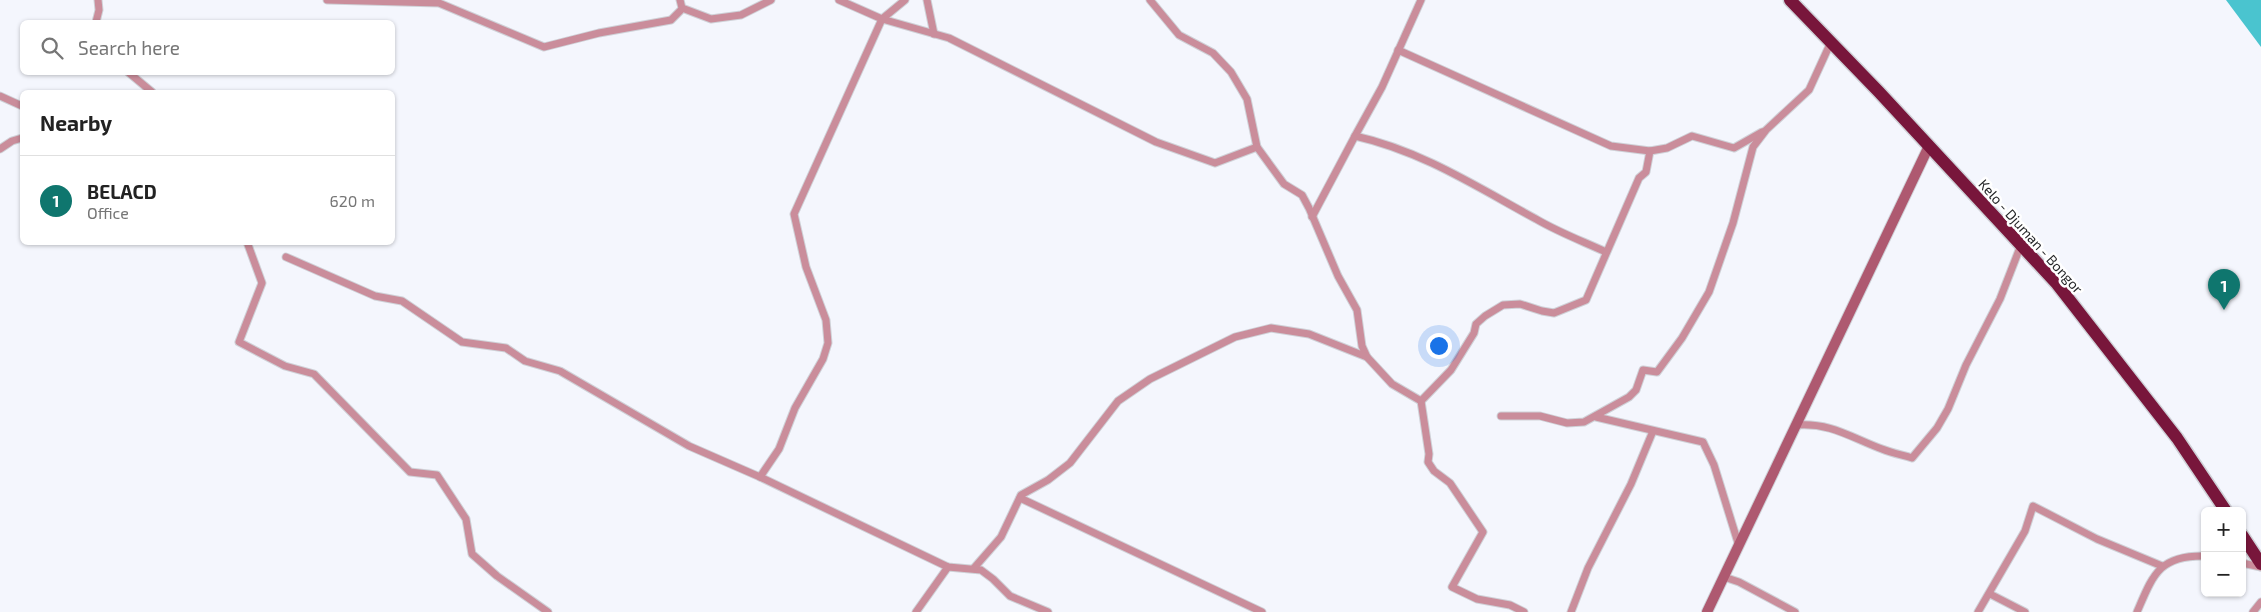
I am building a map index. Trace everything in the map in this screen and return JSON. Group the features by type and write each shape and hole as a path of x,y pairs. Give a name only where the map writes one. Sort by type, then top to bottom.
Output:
{"highway":[{"name":"Kelo - Djuman - Bongor","path":"1790,0 2058,284 2177,438 2223,507"},
{"path":"2246,542 2261,566"}],"street":[{"path":"96,20 99,10 98,0"},
{"path":"326,0 439,3 544,47 599,33 671,20 680,12"},
{"path":"680,0 682,8 711,19 741,15 771,0"},
{"path":"838,0 882,19 949,38 1156,142 1215,163 1258,147"},
{"path":"760,477 779,449 795,408 823,359 828,343 826,320 806,267 794,214 812,170 882,19 906,0"},
{"path":"927,0 934,34"},
{"path":"1150,0 1179,35 1213,53 1231,72 1247,99 1258,147 1284,184 1302,195 1338,276 1357,310 1362,346 1367,357 1392,384 1420,401"},
{"path":"1312,217 1382,87 1421,0"},
{"path":"1501,416 1540,416 1576,424 1596,417 1629,397 1636,390 1643,370 1657,372 1698,311 1720,264 1753,147 1766,130 1809,90 1831,42"},
{"path":"1398,50 1610,146 1650,151 1667,148 1692,136 1734,148 1766,130"},
{"path":"132,75 150,90"},
{"path":"0,96 20,105"},
{"path":"1355,136 1398,149 1466,178 1536,220 1606,252"},
{"path":"0,149 12,141 20,139"},
{"path":"1707,612 1929,146"},
{"path":"1420,401 1451,370 1474,333 1476,324 1485,316 1508,303 1554,312 1586,300 1640,178 1646,172 1650,151"},
{"path":"1796,425 1817,425 1840,430 1883,450 1912,458 1937,428 1948,409 1966,365 2000,299 2022,244"},
{"path":"248,245 262,283 239,342 285,366 314,374 410,472 436,475 466,519 472,554 497,576 548,612"},
{"path":"286,257 375,296 402,301 462,342 506,348 525,361 560,371 689,446 760,477 948,567 974,568 986,573 1010,596 1048,612"},
{"path":"974,568 1001,537 1020,498 1070,463 1118,401 1150,379 1235,338 1271,328 1309,334 1367,357"},
{"path":"1420,401 1428,462 1434,471 1450,483 1483,532 1452,588 1477,599 1510,605 1524,612"},
{"path":"1596,417 1703,442 1714,465 1739,546"},
{"path":"1571,612 1588,568 1654,431"},
{"path":"1020,498 1262,612"},
{"path":"1978,612 2025,531 2033,506 2097,539 2162,566"},
{"path":"2138,612 2150,581 2162,566 2182,559 2201,557"},
{"path":"2246,564 2261,566"},
{"path":"916,612 948,567"},
{"path":"1724,577 1739,582 1795,612"},
{"path":"1990,594 2025,612"},
{"path":"2253,612 2261,602"}],"water":[{"path":"2226,0 2261,0 2261,47"}],"place":[{"name":"BELACD","path":"2224,310"}]}
